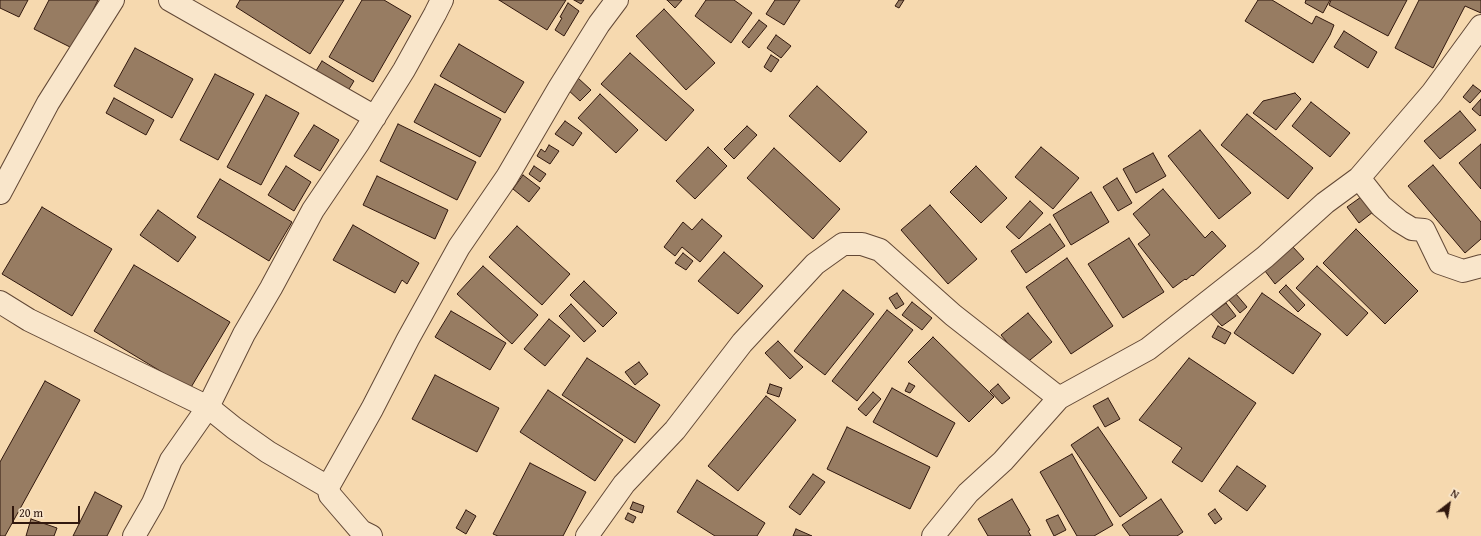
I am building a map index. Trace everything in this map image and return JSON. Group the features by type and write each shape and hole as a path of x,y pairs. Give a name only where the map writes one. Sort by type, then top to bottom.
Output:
{"street":[{"path":"0,193 48,103 112,0"},
{"path":"170,0 375,117"},
{"path":"134,536 153,503 171,460 208,407 244,334 272,288 313,210 375,117 408,63 442,0"},
{"path":"371,536 361,531 330,495 328,487 372,409 408,339 459,247 507,176 598,24 618,0"},
{"path":"933,536 968,493 1003,461 1059,398 1148,349 1265,257 1325,203 1359,178 1432,92 1481,26"},
{"path":"1359,178 1382,206 1399,221 1412,229 1424,230 1440,263 1463,271 1481,266"},
{"path":"587,536 624,484 675,430 742,343 815,264 843,244 862,244 880,250 953,315 1059,398"},
{"path":"0,302 30,320 208,407 268,452 328,487"}],"building":[{"path":"0,0 28,0 19,17 0,8"},
{"path":"49,0 98,0 74,49 34,29"},
{"path":"240,0 344,0 310,54 236,7"},
{"path":"362,0 384,0 411,16 373,82 329,57"},
{"path":"499,0 566,0 547,30"},
{"path":"574,0 584,0 581,4"},
{"path":"667,0 682,0 675,8"},
{"path":"706,0 734,0 752,13 731,43 695,16"},
{"path":"775,0 800,0 784,25 766,14"},
{"path":"899,0 904,0 899,8 895,6"},
{"path":"1258,0 1272,0 1312,24 1316,16 1334,25 1330,35 1313,63 1245,21"},
{"path":"1306,0 1330,0 1323,13 1305,3"},
{"path":"1331,0 1407,0 1388,36 1329,5"},
{"path":"1419,0 1481,0 1481,13 1465,6 1433,68 1395,48"},
{"path":"568,3 579,11 564,36 555,30"},
{"path":"664,9 715,63 686,90 636,36"},
{"path":"759,20 767,26 749,48 742,42"},
{"path":"1344,31 1377,52 1368,68 1334,47"},
{"path":"776,35 791,46 781,58 767,48"},
{"path":"459,44 524,82 505,113 440,76"},
{"path":"135,48 193,79 172,118 114,86"},
{"path":"630,53 694,110 666,141 601,84"},
{"path":"771,55 779,60 771,72 764,67"},
{"path":"322,61 354,81 346,94 314,74"},
{"path":"215,74 254,94 218,160 180,140"},
{"path":"578,78 591,90 580,101 567,89"},
{"path":"435,84 501,119 480,157 414,122"},
{"path":"1473,85 1481,91 1470,103 1463,97"},
{"path":"817,86 867,132 840,162 789,116"},
{"path":"1295,93 1301,99 1276,130 1253,113 1263,101"},
{"path":"600,94 638,130 616,153 578,118"},
{"path":"266,95 299,113 261,185 227,167"},
{"path":"114,98 154,120 146,135 106,113"},
{"path":"1481,99 1481,115 1480,116 1472,109"},
{"path":"1311,102 1350,133 1330,157 1292,126"},
{"path":"1460,111 1476,130 1440,159 1424,141"},
{"path":"1247,114 1313,168 1288,199 1221,145"},
{"path":"565,121 582,133 573,146 555,134"},
{"path":"398,124 476,162 457,200 380,161"},
{"path":"314,125 339,140 320,171 294,156"},
{"path":"747,126 757,135 734,159 724,149"},
{"path":"1200,130 1251,193 1219,219 1168,156"},
{"path":"1481,144 1481,189 1459,163"},
{"path":"549,145 559,151 550,164 537,156 541,149 545,152"},
{"path":"708,147 727,166 695,199 676,181"},
{"path":"1041,147 1079,178 1053,209 1015,177"},
{"path":"774,148 840,209 813,239 747,178"},
{"path":"1153,153 1166,176 1136,193 1123,169"},
{"path":"1433,165 1481,222 1481,239 1465,253 1408,186"},
{"path":"286,166 311,182 294,211 268,195"},
{"path":"534,166 546,174 540,182 529,174"},
{"path":"976,166 1007,198 981,223 950,192"},
{"path":"523,175 540,188 529,202 513,189"},
{"path":"377,176 448,210 435,239 363,205"},
{"path":"1117,178 1132,203 1118,211 1103,187"},
{"path":"220,179 292,222 269,261 197,217"},
{"path":"1163,189 1205,238 1212,231 1226,246 1193,276 1192,275 1186,280 1185,279 1173,288 1138,244 1150,235 1133,214"},
{"path":"1091,192 1109,222 1071,245 1053,215"},
{"path":"1361,197 1373,212 1359,223 1347,207"},
{"path":"1030,201 1043,213 1019,239 1006,227"},
{"path":"930,205 977,259 948,284 901,230"},
{"path":"42,207 112,249 72,316 2,274"},
{"path":"158,210 196,237 178,262 140,235"},
{"path":"702,219 722,236 700,262 682,247 675,256 664,247 683,222 692,230"},
{"path":"1050,224 1065,246 1026,273 1011,251"},
{"path":"353,225 419,263 407,284 402,280 395,293 333,260"},
{"path":"517,226 570,274 542,305 489,257"},
{"path":"1356,229 1418,291 1385,324 1323,263"},
{"path":"1129,238 1164,292 1123,318 1088,264"},
{"path":"1293,247 1304,259 1275,284 1265,271"},
{"path":"724,252 763,286 738,314 698,281"},
{"path":"683,253 693,261 686,270 675,263"},
{"path":"1067,258 1113,326 1071,354 1026,287"},
{"path":"134,265 230,322 190,389 94,331"},
{"path":"483,266 538,315 512,344 457,294"},
{"path":"1317,266 1368,313 1347,336 1296,288"},
{"path":"584,281 617,313 603,327 570,295"},
{"path":"1286,285 1305,305 1298,312 1279,292"},
{"path":"843,290 874,314 825,375 794,351"},
{"path":"897,293 904,304 896,309 889,298"},
{"path":"1262,293 1321,334 1293,374 1234,333"},
{"path":"1236,294 1247,307 1240,313 1229,300"},
{"path":"912,302 932,318 922,330 902,315"},
{"path":"1226,303 1236,316 1222,326 1211,314"},
{"path":"571,304 596,331 584,342 559,316"},
{"path":"887,310 913,330 857,401 832,381"},
{"path":"451,311 506,343 490,370 435,337"},
{"path":"1028,313 1052,342 1025,364 1001,335"},
{"path":"549,319 570,336 545,366 524,349"},
{"path":"1218,326 1231,333 1225,344 1212,337"},
{"path":"933,337 994,397 969,422 908,362"},
{"path":"778,341 803,367 790,379 765,353"},
{"path":"587,358 660,405 635,443 562,395"},
{"path":"1189,358 1256,403 1202,482 1172,462 1182,448 1139,420"},
{"path":"639,362 648,374 635,385 625,372"},
{"path":"435,375 499,408 477,452 412,419"},
{"path":"45,381 80,400 5,536 0,536 0,462"},
{"path":"909,383 915,386 910,393 905,391"},
{"path":"770,384 782,388 779,397 767,393"},
{"path":"998,384 1010,398 1002,404 990,391"},
{"path":"892,388 955,423 937,457 873,422"},
{"path":"548,390 623,440 595,481 520,432"},
{"path":"873,392 881,399 866,416 858,409"},
{"path":"766,396 796,420 738,491 708,466"},
{"path":"1108,398 1120,419 1105,427 1093,406"},
{"path":"847,427 930,467 910,509 827,469"},
{"path":"1098,427 1147,498 1120,517 1071,445"},
{"path":"1072,454 1113,525 1094,536 1077,536 1040,472"},
{"path":"530,463 586,492 563,536 498,536 493,534"},
{"path":"1237,466 1266,486 1247,511 1219,491"},
{"path":"813,474 825,482 800,515 789,507"},
{"path":"697,480 765,523 757,536 715,536 677,512"},
{"path":"95,492 122,506 107,536 73,536"},
{"path":"1012,499 1030,530 1028,531 1031,536 988,536 978,519"},
{"path":"1161,499 1183,532 1177,536 1130,536 1122,525"},
{"path":"633,502 644,506 642,513 630,509"},
{"path":"1215,509 1222,519 1215,524 1208,514"},
{"path":"466,510 476,516 466,534 456,528"},
{"path":"628,513 636,517 633,523 625,519"},
{"path":"1058,515 1066,530 1054,536 1046,520"},
{"path":"31,519 57,528 54,536 26,536"},
{"path":"796,529 812,536 793,536"}]}
